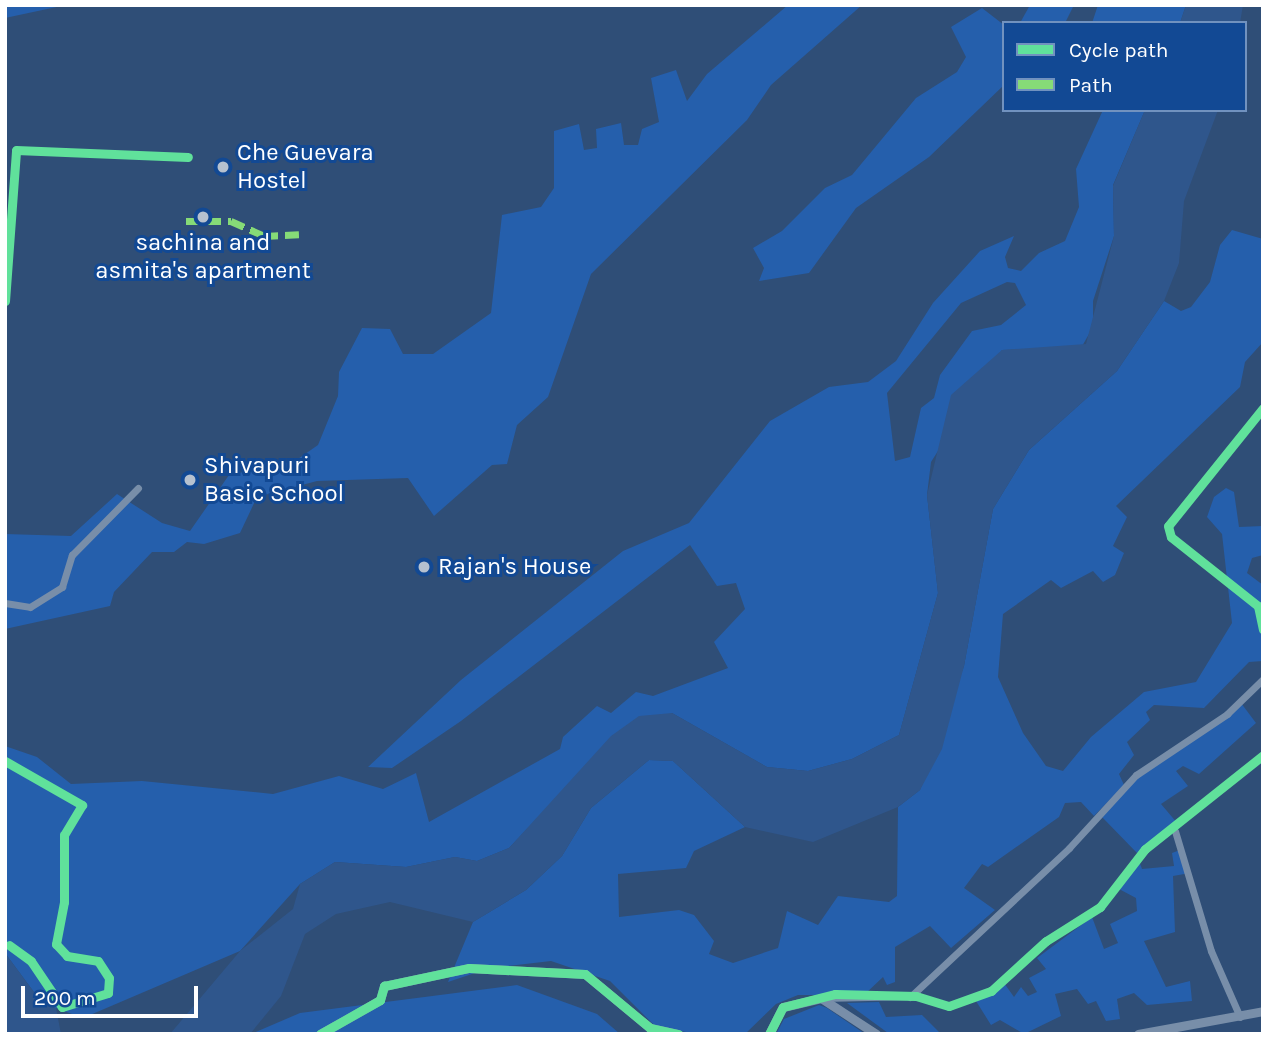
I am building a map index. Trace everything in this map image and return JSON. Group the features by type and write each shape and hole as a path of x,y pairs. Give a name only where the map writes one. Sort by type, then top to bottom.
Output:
{"street":[{"path":"5,301 16,150 188,157"},
{"path":"1263,408 1168,526 1171,537 1258,606 1263,629"},
{"path":"5,603 30,607 62,587 72,555 138,488"},
{"path":"910,997 951,951 1069,848 1136,775 1227,714 1263,679"},
{"path":"769,1034 783,1007 821,998 910,997 949,1006 991,990 1046,941 1100,907 1138,856 1175,831 1234,773 1263,755"},
{"path":"5,761 82,805 64,835 64,902 56,944 67,956 98,961 109,978 108,993 62,1007 31,961 9,945"},
{"path":"1175,831 1211,951 1240,1017"},
{"path":"320,1034 380,1000 384,986 469,968 585,974 650,1028 678,1034"},
{"path":"821,998 876,1034"},
{"path":"1138,1034 1167,1032 1263,1011"}],"shaded area":[{"path":"5,5 66,5 5,18"},
{"path":"788,5 862,5 771,85 747,120 591,274 548,397 517,425 507,464 492,465 434,516 408,478 317,481 257,497 240,533 204,544 187,542 174,552 152,552 114,592 110,606 5,629 5,534 71,536 117,494 162,523 190,531 229,475 295,461 318,445 338,396 339,372 362,328 390,329 403,354 433,354 491,313 502,215 541,207 554,188 554,131 579,124 584,150 597,148 596,129 621,123 624,145 638,145 642,129 659,122 651,78 676,70 687,101 707,74"},
{"path":"1030,5 1074,5 1066,21 1021,21"},
{"path":"1098,5 1186,5 1181,21 1093,21"},
{"path":"1186,5 1243,5 1240,21 1181,21"},
{"path":"982,8 1002,23 1002,87 929,157 856,208 809,273 759,281 764,268 753,248 782,231 825,188 852,175 916,98 957,72 966,57 951,27"},
{"path":"1102,112 1144,112 1113,185 1114,236 1093,301 1093,327 1081,348 1002,350 931,462 927,495 938,593 899,735 852,759 808,771 767,767 672,713 547,808 509,848 477,861 455,857 406,867 335,862 300,884 240,951 83,1018 42,1003 5,953 5,746 37,757 71,784 142,781 273,794 339,776 383,789 416,773 429,822 560,749 563,737 597,706 611,713 636,692 653,696 728,668 714,642 745,609 736,583 717,586 690,545 461,721 392,768 368,767 461,680 623,551 689,523 770,421 829,387 868,382 896,361 933,303 980,251 1014,236 1005,257 1008,268 1021,271 1039,253 1065,241 1079,207 1076,169","holes":["1007,282 1015,283 1026,305 1001,325 972,331 940,375 934,398 921,408 910,457 895,461 887,393 961,303"]},
{"path":"1144,112 1217,112 1184,201 1179,263 1164,301 1117,371 1029,450 993,509 964,666 942,749 920,790 898,807 813,842 745,827 673,761 649,760 591,808 562,856 526,890 473,922 390,902 336,914 305,934 281,996 250,1034 170,1034 240,951 293,909 300,884 335,862 406,867 455,857 477,861 509,848 611,736 639,716 672,713 767,767 808,771 852,759 899,735 938,593 927,495 951,395 1002,350 1086,344 1114,236 1113,186"},
{"path":"1232,230 1263,239 1263,342 1245,362 1240,387 1116,506 1127,517 1113,546 1124,553 1115,575 1103,582 1093,571 1061,588 1051,580 1003,614 998,677 1023,733 1046,766 1063,771 1091,737 1144,692 1196,682 1232,623 1222,534 1207,517 1214,497 1226,488 1234,492 1239,527 1263,526 1263,555 1252,558 1247,573 1263,585 1263,661 1249,662 1204,708 1154,705 1146,712 1150,720 1127,742 1134,755 1119,774 1124,785 1094,816 1081,802 1065,803 1059,817 988,867 982,864 964,888 995,910 951,948 930,926 895,947 895,982 887,985 883,977 864,995 798,995 776,1004 745,1034 698,1034 656,1027 610,981 551,961 490,968 448,982 473,922 526,890 562,856 591,808 649,760 673,761 745,827 694,851 686,868 618,874 619,917 679,910 694,915 714,941 709,954 733,963 778,948 787,911 818,925 838,896 889,902 897,896 898,807 920,790 964,666 993,509 1029,450 1117,371 1164,301 1181,311 1191,307 1210,282 1220,245"},
{"path":"1241,703 1256,723 1199,774 1183,766 1176,771 1188,786 1161,804 1178,824 1137,853 1102,817 1137,778"},
{"path":"1180,850 1190,873 1173,876 1175,932 1144,941 1166,987 1190,981 1192,1001 1147,1005 1134,993 1117,999 1120,1019 1106,1021 1096,1001 1088,1004 1077,989 1055,994 1061,1016 1024,1034 1000,1020 991,1025 976,1001 1004,983 1014,997 1021,987 1028,996 1037,992 1029,978 1046,969 1037,958 1092,917 1104,949 1118,943 1110,924 1137,911 1136,898 1119,889 1139,861 1142,869 1174,866 1172,853"},
{"path":"5,953 42,1003 56,1008 61,1034 5,1034"},
{"path":"517,985 597,1014 620,1034 251,1034 300,1013"},
{"path":"879,1002 886,1017 922,1015 941,1034 888,1033 847,1003"},
{"path":"819,1005 865,1034 776,1034 784,1019"}],"marked path":[{"path":"186,221 231,221 264,236 299,234"}],"cycle path":[{"path":"5,301 16,150 188,157"},
{"path":"1263,408 1168,526 1171,537 1258,606 1263,629"},
{"path":"769,1034 783,1007 835,994 916,996 949,1006 991,991 1046,941 1100,907 1145,849 1263,755"},
{"path":"5,761 82,805 64,835 64,902 56,944 67,956 98,961 109,978 108,993 62,1007 31,961 9,945"},
{"path":"320,1034 380,1000 384,986 469,968 585,974 650,1028 678,1034"}],"place":[{"name":"Che Guevara Hostel","path":"223,167"},
{"name":"sachina and asmita's apartment","path":"203,217"},
{"name":"Shivapuri Basic School","path":"190,480"},
{"name":"Rajan's House","path":"424,567"}]}
